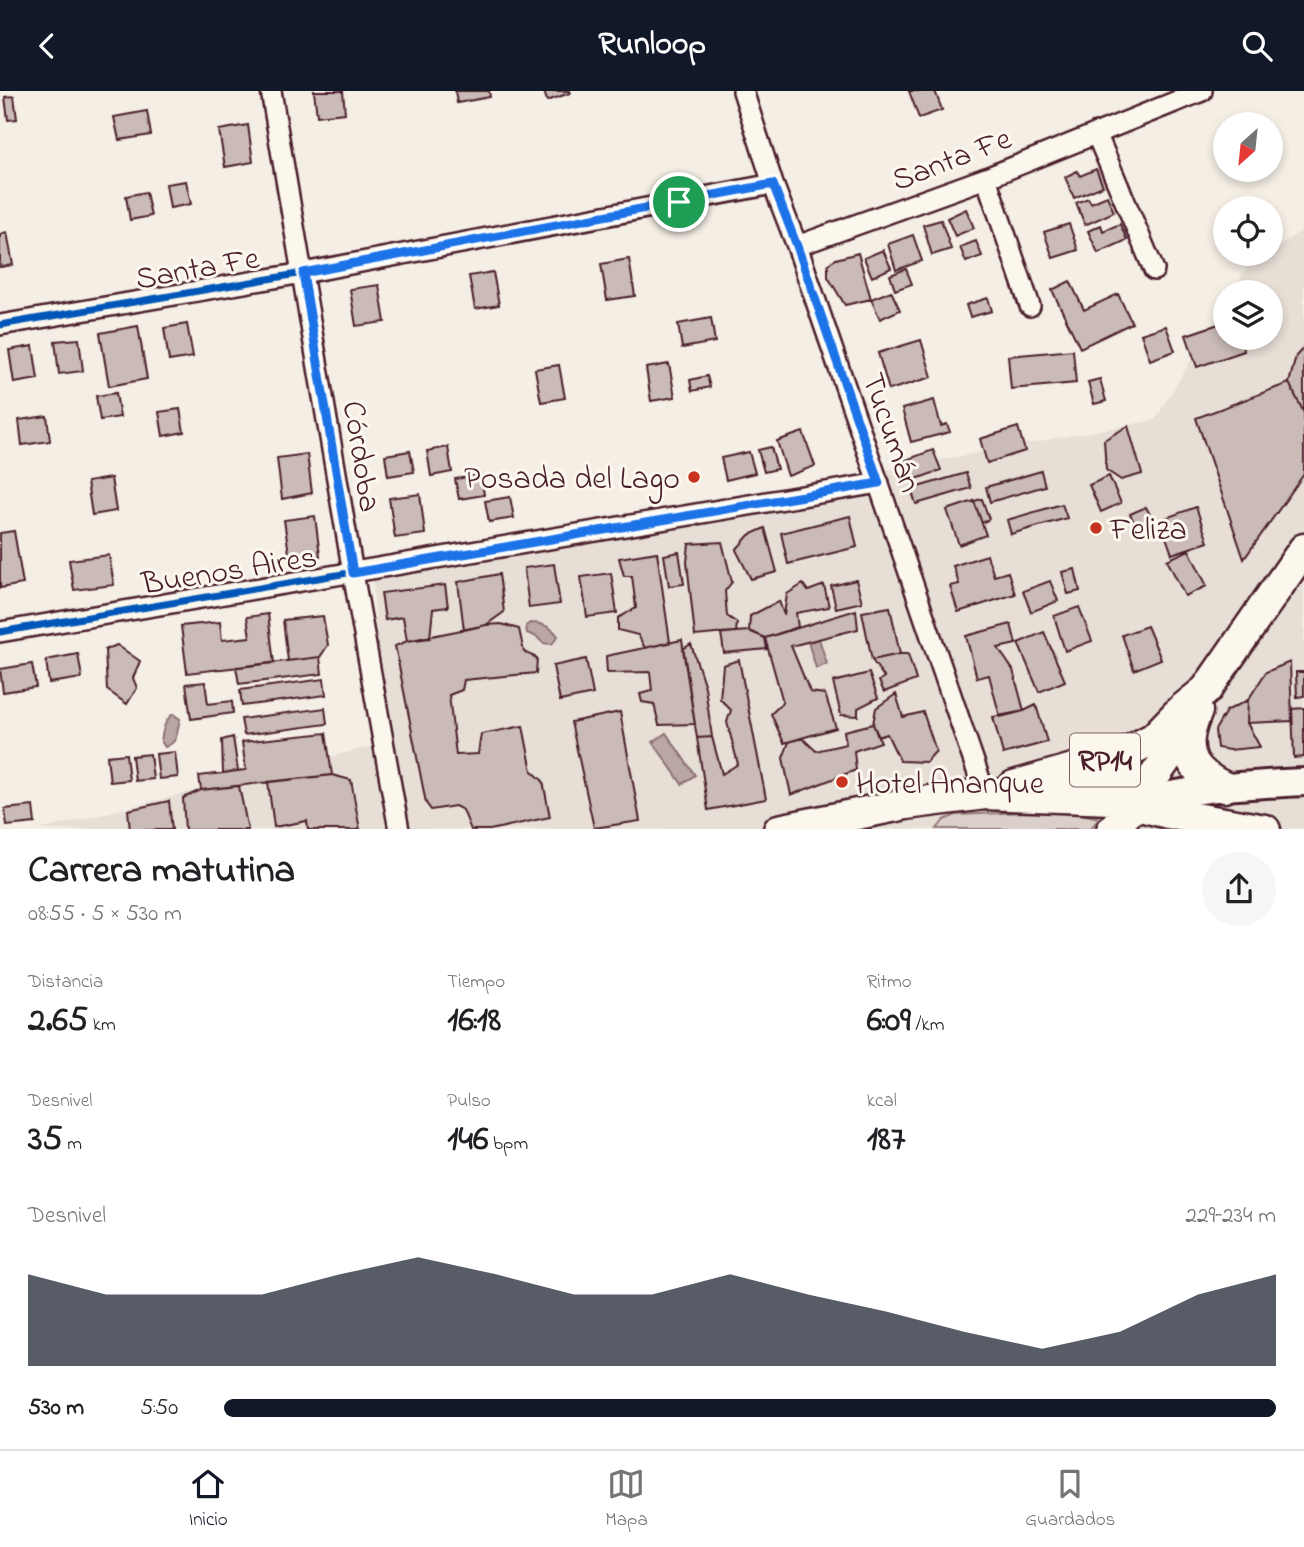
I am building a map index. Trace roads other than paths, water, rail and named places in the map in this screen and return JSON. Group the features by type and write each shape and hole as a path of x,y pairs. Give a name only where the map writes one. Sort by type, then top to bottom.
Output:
{"main road":[{"name":"RP14","path":"1112,829 1135,804 1193,721 1206,690 1304,549"},
{"name":"RP14","path":"985,794 1139,748 1154,738 1180,711 1206,690"},
{"path":"1193,721 1189,732 1189,754 1201,773 1224,787"},
{"path":"1135,804 1160,796 1224,787 1304,782"},
{"path":"779,829 906,804 985,794 1090,797 1265,829"}],"street":[{"name":"Córdoba","path":"271,91 399,829"},
{"name":"Tucumán","path":"743,91 985,794"},
{"name":"Santa Fe","path":"797,246 986,178 1202,91"},
{"path":"1096,133 1154,270"},
{"path":"986,178 1031,306"},
{"name":"Santa Fe","path":"0,325 303,273 773,184"},
{"name":"Buenos Aires","path":"0,632 879,483"}],"place":[{"name":"Posada del Lago","path":"694,477"},
{"name":"Feliza","path":"1096,528"},
{"name":"Hotel Ananque","path":"842,782"}]}
